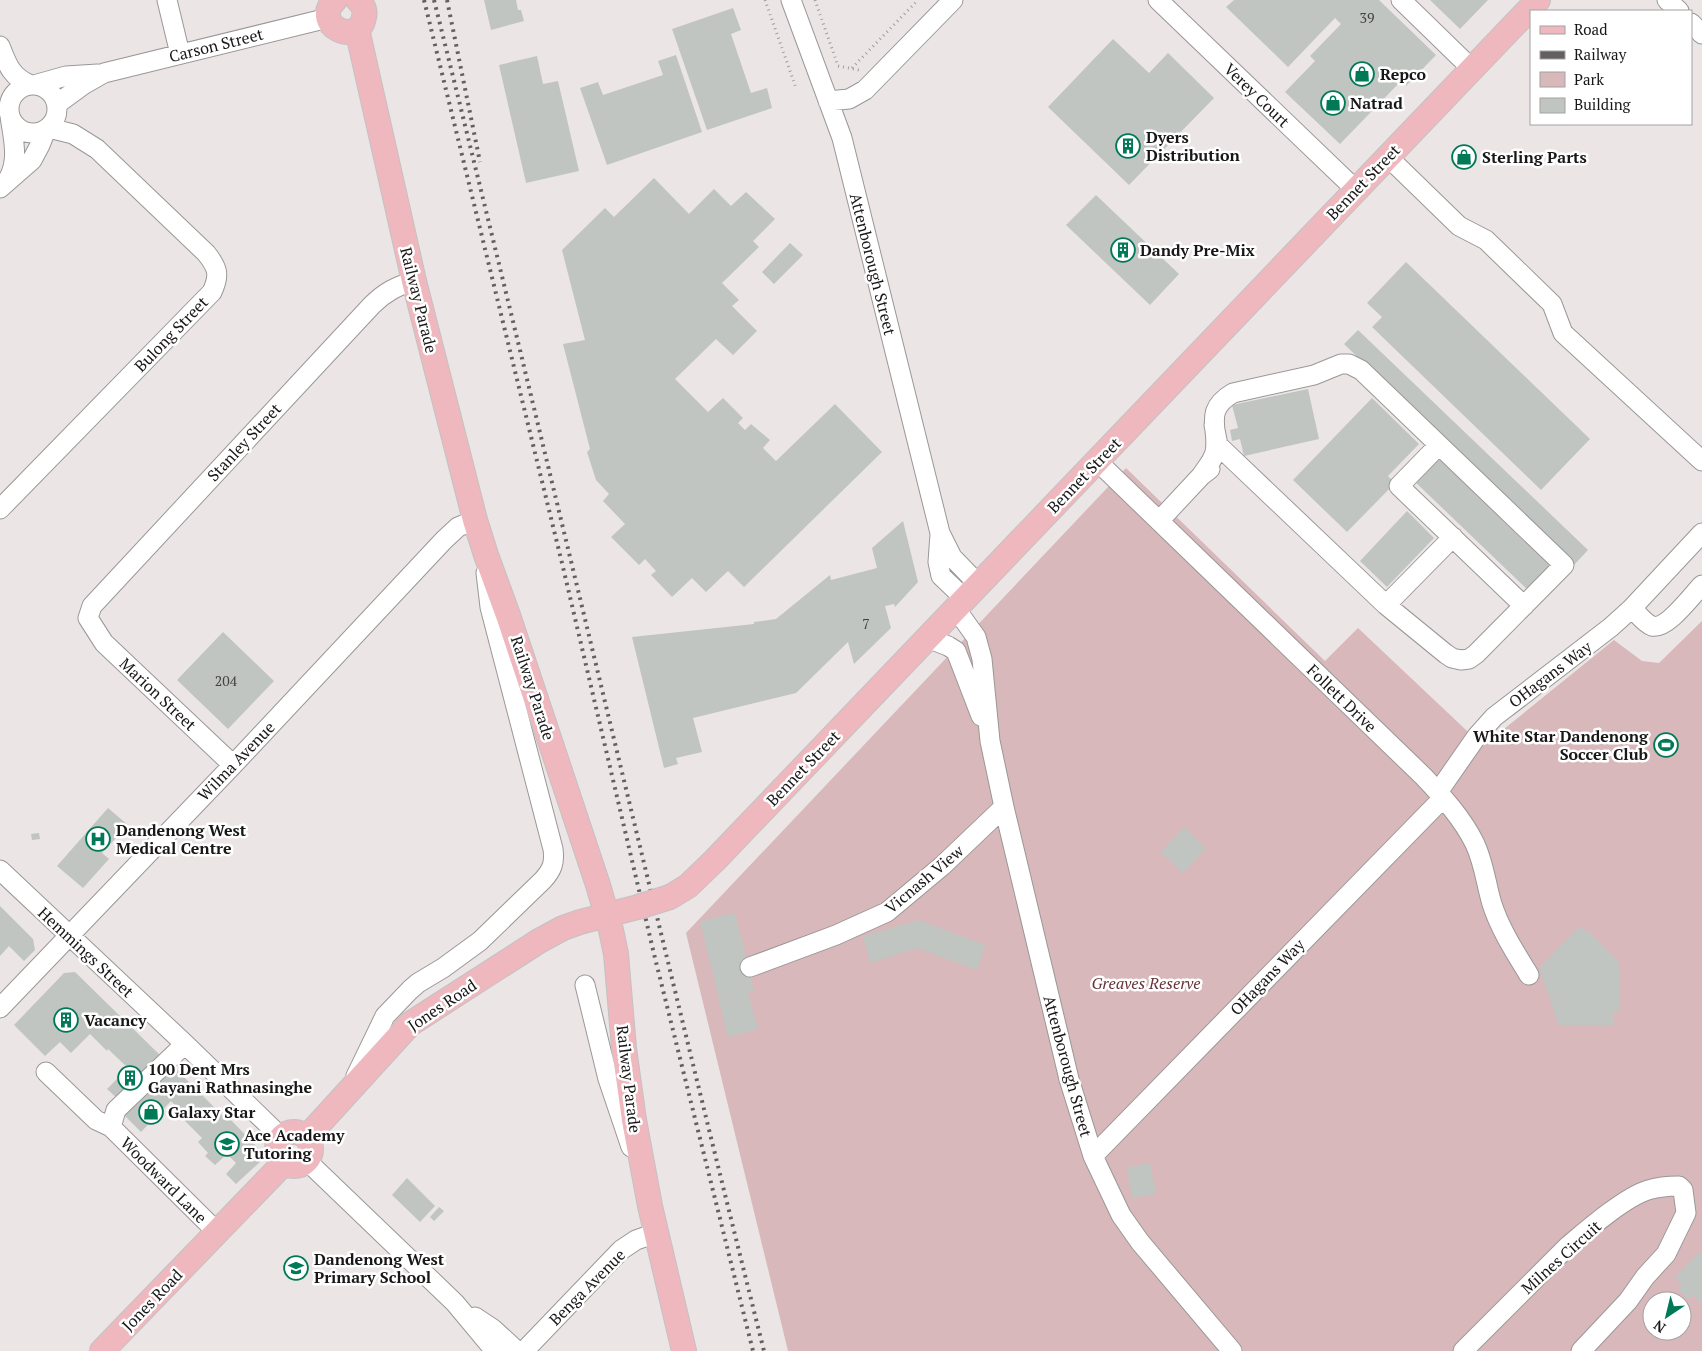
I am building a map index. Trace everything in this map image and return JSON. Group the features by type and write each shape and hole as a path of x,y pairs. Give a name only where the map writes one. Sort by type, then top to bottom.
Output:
{"main road":[{"path":"332,9 333,26 347,33 361,25 365,15 364,9 358,0"},
{"name":"Bennet Street","path":"607,915 670,897 688,886 716,860 926,638 1538,0"},
{"name":"Railway Parade","path":"357,29 414,281 478,531 510,618 607,915 616,954 624,1048 634,1120 656,1233 684,1351"},
{"name":"Jones Road","path":"307,1137 400,1034 420,1016 558,931 580,922 607,915"},
{"path":"296,1131 307,1137 311,1150 295,1162 277,1154 276,1148 281,1137 296,1131"},
{"name":"Jones Road","path":"102,1351 217,1232 295,1162"}],"street":[{"path":"167,0 180,54"},
{"name":"Attenborough Street","path":"791,0 842,138 940,533 938,562 942,576 966,598 970,628 978,643 982,659 990,741 1004,807 1069,1078 1093,1156 1121,1215 1140,1242 1232,1351"},
{"path":"828,101 854,97 865,90 953,0"},
{"name":"Verey Court","path":"1158,0 1356,190"},
{"path":"1402,0 1472,69"},
{"path":"1667,0 1678,10"},
{"name":"Carson Street","path":"32,85 66,76 104,73 180,54 332,9"},
{"path":"1692,24 1702,34"},
{"path":"0,46 8,68 19,80 32,85 42,86 54,97 57,105 55,120 48,129 32,160 3,185"},
{"path":"0,64 15,159 12,173 3,185"},
{"name":"Carson Street","path":"57,105 83,85 104,73"},
{"path":"32,85 19,89 13,96 9,113 13,123 24,132 33,134 48,129"},
{"name":"Bulong Street","path":"0,510 212,292 217,281 217,271 214,263 206,253 103,154 57,105"},
{"name":"Bulong Street","path":"48,129 76,135 103,154"},
{"path":"1388,157 1459,226 1486,240 1552,304 1563,333 1702,461"},
{"name":"Stanley Street","path":"88,618 92,606 372,305 387,291 414,281"},
{"path":"1158,521 1201,476 1213,458 1216,451 1214,425 1214,417 1225,400 1233,393 1305,377 1341,364 1349,364 1361,370 1564,566 1476,654 1469,659 1452,658 1386,605 1246,473 1219,446 1214,425"},
{"path":"1439,445 1400,486 1524,606"},
{"name":"Follett Drive","path":"1097,461 1440,795 1456,814 1480,855 1495,912 1529,975"},
{"path":"1201,476 1212,468 1224,465 1236,467 1246,473"},
{"name":"Wilma Avenue","path":"0,1008 444,540 458,527 478,531"},
{"path":"352,1086 387,1014 416,985 480,941 544,880 553,865 553,850 490,607 478,531"},
{"name":"OHagans Way","path":"1093,1156 1440,795 1477,736 1494,717 1611,627 1632,608 1702,533"},
{"path":"1386,605 1452,537"},
{"path":"1632,608 1648,624 1661,626 1702,585"},
{"name":"Marion Street","path":"88,618 104,643 232,765"},
{"name":"Attenborough Street","path":"926,638 950,647 957,653 990,741"},
{"name":"Vicnash View","path":"750,967 836,935 887,912 942,866 1004,807"},
{"name":"Hemmings Street","path":"0,870 281,1137"},
{"path":"585,985 610,1086 648,1195"},
{"name":"Woodward Lane","path":"111,1127 116,1110 185,1044"},
{"name":"Woodward Lane","path":"46,1072 96,1120 111,1127 217,1232"},
{"path":"295,1162 455,1303 492,1329 517,1351"},
{"name":"Milnes Circuit","path":"1463,1351 1585,1231 1628,1200 1647,1190 1679,1186 1694,1200 1666,1254 1645,1277 1628,1301 1581,1351"},
{"name":"Benga Avenue","path":"524,1351 621,1250 636,1240 656,1233"},
{"path":"455,1303 495,1351"}],"path":[{"path":"765,0 796,88"},
{"path":"815,0 838,66 882,74"},
{"path":"852,69 918,0"}],"green space":[{"name":"Greaves Reserve","path":"1126,468 1325,661 1358,628 1483,746 1614,640 1642,661 1659,663 1702,621 1702,1351 788,1351 686,933"}],"building":[{"path":"484,0 516,0 518,10 521,10 524,21 491,30"},
{"path":"1234,0 1379,0 1436,55 1406,86 1401,81 1340,144 1285,92 1315,61 1310,56 1341,24 1335,18 1288,67 1226,7"},
{"path":"1430,0 1488,0 1460,29"},
{"path":"733,8 741,30 731,34 751,93 767,88 772,108 707,130 672,29"},
{"name":"Dyers Distribution","path":"1113,39 1149,73 1168,53 1214,98 1129,185 1048,107"},
{"path":"676,55 702,132 607,165 580,88 598,82 603,95 663,75 658,61"},
{"path":"537,56 543,84 558,81 579,171 526,183 499,65"},
{"path":"654,178 689,214 714,189 731,206 746,192 775,219 753,241 759,247 722,283 739,300 732,306 757,331 733,355 716,339 675,379 708,412 723,398 743,418 738,423 745,430 751,424 770,440 763,448 776,461 835,404 882,452 744,587 728,571 706,592 692,578 672,597 651,575 656,571 645,559 639,565 611,537 625,524 603,501 609,494 596,480 587,452 590,449 563,344 585,340 562,250 605,208 614,217"},
{"name":"Dandy Pre-Mix","path":"1096,195 1179,274 1150,305 1066,225"},
{"path":"790,243 803,255 774,284 762,272"},
{"path":"1406,262 1590,439 1541,490 1372,327 1382,317 1367,303"},
{"path":"1358,330 1588,550 1574,565 1344,344"},
{"path":"1308,389 1319,439 1244,456 1240,439 1232,441 1230,430 1238,428 1232,405"},
{"path":"1372,398 1419,444 1388,476 1395,483 1347,532 1293,480"},
{"path":"1434,454 1551,567 1529,591 1411,478"},
{"path":"1407,511 1434,538 1387,587 1360,561"},
{"path":"903,521 918,582 895,607 894,604 885,606 891,628 854,664 848,642 796,693 693,718 702,752 676,758 678,764 664,768 632,637 754,624 754,622 776,619 830,575 831,580 877,568 872,548"},
{"path":"223,632 274,681 228,729 177,680"},
{"name":"Dandenong West Medical Centre","path":"108,808 128,825 102,853 109,859 83,888 57,866"},
{"path":"1184,827 1206,848 1183,873 1161,852"},
{"path":"39,833 40,839 32,840 31,834"},
{"path":"0,906 33,939 35,950 24,961 9,946 0,956"},
{"path":"735,913 754,991 748,993 758,1029 728,1037 700,921"},
{"path":"919,920 985,945 977,970 917,948 870,963 863,936"},
{"path":"1579,927 1584,931 1586,929 1619,962 1620,1012 1613,1012 1614,1025 1559,1025 1539,968"},
{"path":"75,972 162,1057 120,1101 107,1089 128,1068 90,1034 71,1053 60,1042 45,1056 14,1025 64,973"},
{"path":"171,1064 223,1116 225,1114 261,1151 261,1161 236,1184 226,1174 236,1163 227,1154 215,1165 205,1156 208,1153 198,1142 202,1138 179,1115 182,1112 171,1101 141,1132 122,1113"},
{"path":"1150,1163 1156,1194 1132,1198 1127,1167"},
{"path":"407,1178 435,1206 420,1222 392,1195"},
{"path":"439,1207 444,1211 434,1221 430,1217"},
{"path":"1702,1250 1702,1304 1692,1296 1692,1291 1680,1291 1678,1289 1682,1285 1675,1278"}],"railway":[{"path":"424,0 562,563 654,954 753,1351"},
{"path":"434,0 764,1351"},
{"path":"447,0 480,162"}],"place":[{"name":"Repco","path":"1362,74"},
{"name":"Natrad","path":"1333,103"},
{"name":"Dyers Distribution","path":"1128,146"},
{"name":"Sterling Parts","path":"1464,157"},
{"name":"Dandy Pre-Mix","path":"1123,250"},
{"name":"White Star Dandenong Soccer Club","path":"1666,745"},
{"name":"Dandenong West Medical Centre","path":"98,839"},
{"name":"Vacancy","path":"66,1020"},
{"name":"100 Dent Mrs Gayani Rathnasinghe","path":"130,1078"},
{"name":"Galaxy Star","path":"151,1112"},
{"name":"Ace Academy Tutoring","path":"227,1144"},
{"name":"Dandenong West Primary School","path":"296,1268"}]}
